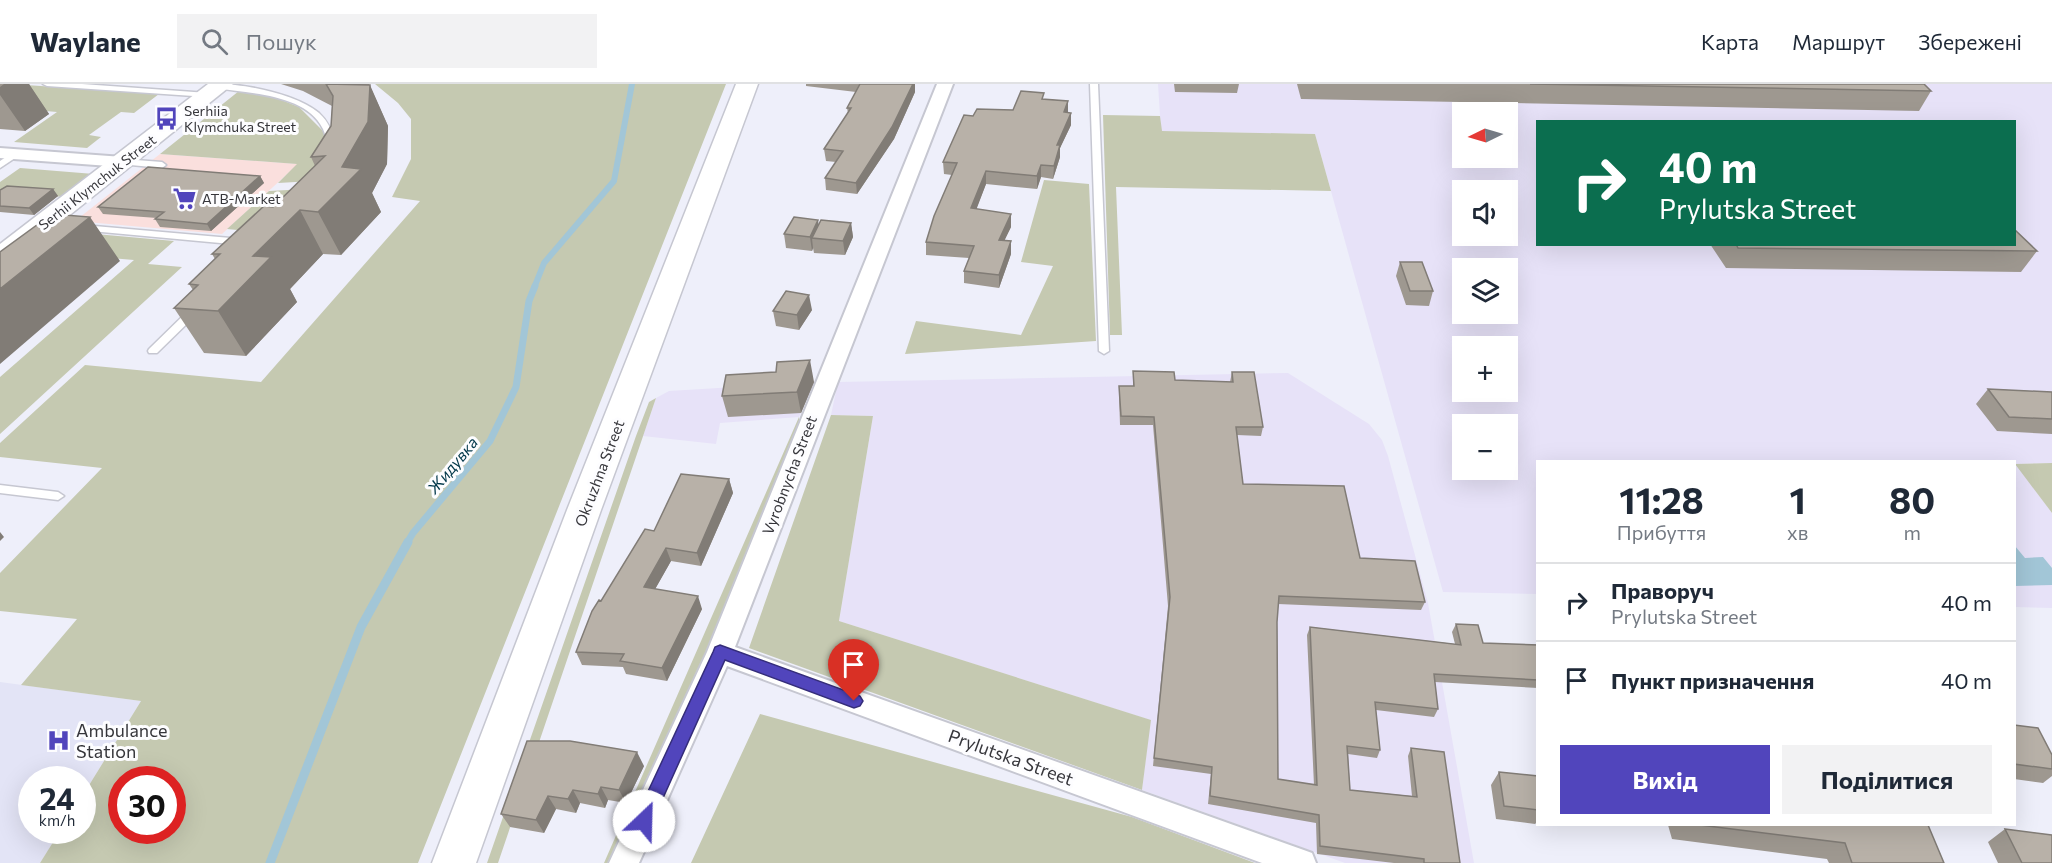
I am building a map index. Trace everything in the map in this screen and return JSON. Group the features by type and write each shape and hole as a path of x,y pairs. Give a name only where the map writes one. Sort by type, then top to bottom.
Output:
{"main road":[{"name":"Okruzhna Street","path":"454,863 584,510 747,84"},
{"name":"Serhii Klymchuk Street","path":"0,257 60,226 123,162 217,88"}],"street":[{"name":"Vyrobnycha Street","path":"624,863 720,652 945,84"},
{"path":"7,154 123,162"},
{"name":"Prylutska Street","path":"720,652 1301,863"}],"lane":[{"path":"47,84 217,88 278,95 304,105 330,132 333,153"},
{"path":"1094,84 1104,351"},
{"path":"0,165 7,154"},
{"path":"123,162 162,165"},
{"path":"60,226 251,243"},
{"path":"153,351 203,302"},
{"path":"0,489 58,496"}],"shaded area":[{"path":"1158,84 2052,84 2052,463 2016,464 2016,460 1536,460 1536,594 1443,592 1315,134 1161,131"},
{"path":"160,154 298,164 222,234 75,221"},
{"path":"1288,373 1369,424 1382,440 1428,603 1474,863 1345,863 1142,790 1150,720 839,621 873,416 831,415 838,382"},
{"path":"815,382 799,417 720,423 716,444 643,436 656,398 669,391"},
{"path":"2016,464 2052,513 2052,608 2016,607"},
{"path":"2016,547 2025,558 2043,557 2052,568 2052,585 2016,586"},
{"name":"Ambulance Station","path":"0,682 141,701 96,774 96,766 18,766 18,844 52,844 40,863 0,863"}],"green space":[{"path":"0,84 159,94 134,113 121,112 89,135 101,137 87,148 14,142 57,112 0,107"},
{"path":"375,84 726,84 418,863 40,863 52,844 96,844 96,774 141,701 21,685 77,619 0,611 0,573 102,468 0,457 0,443 85,365 261,382 420,201 392,197 411,159 411,119 398,103"},
{"path":"239,91 274,97 299,107 325,133 327,154 313,181 278,183 297,164 160,154"},
{"path":"1103,115 1160,116 1162,131 1315,134 1331,191 1116,187 1122,335 1110,335"},
{"path":"20,168 94,174 64,197 0,192 0,182"},
{"path":"1044,180 1089,184 1096,341 905,354 916,321 1021,335 1053,266 1021,262"},
{"path":"306,189 268,233 227,229 269,191"},
{"path":"62,231 174,241 148,264 182,267 0,434 0,377 134,260 63,254"},
{"path":"656,398 498,863 487,863 636,436 649,402"},
{"path":"831,415 873,416 839,621 1151,720 1142,790 749,648"},
{"path":"799,417 800,440 618,863 604,863"},
{"path":"2052,463 2052,513 2016,465"},
{"path":"760,714 1132,817 1255,863 691,863"}],"building":[{"path":"326,84 370,85 368,122 342,167 361,169 318,212 300,210 253,256 271,257 218,311 174,308 198,285 189,284 220,254 212,254 264,206 273,207 325,156 311,157 331,126 333,96"},
{"path":"860,84 913,84 892,127 856,183 825,178 843,151 824,149 851,108 847,108"},
{"path":"1530,84 1924,84 1931,91"},
{"path":"1021,91 1044,93 1042,99 1068,101 1064,112 1071,113 1057,145 1060,145 1054,166 1041,165 1037,176 986,171 971,208 1011,214 999,240 1011,241 999,275 964,271 974,246 926,242 934,216 957,163 943,162 964,115 973,116 977,109 1013,110"},
{"name":"ATB-Market","path":"148,167 260,176 207,224 155,219 164,212 98,207"},
{"path":"7,186 53,189 29,208 0,206 0,190"},
{"path":"52,214 90,217 0,289 0,252"},
{"path":"794,217 818,220 810,237 784,234"},
{"path":"821,220 851,223 843,241 812,238"},
{"path":"2016,231 2037,251 1738,248 1737,246 2016,246"},
{"path":"1400,262 1422,262 1433,291 1410,291"},
{"path":"786,291 809,295 797,315 773,311"},
{"path":"810,360 797,392 722,396 726,375 776,372 777,362"},
{"path":"1133,371 1174,372 1175,380 1233,382 1232,372 1254,372 1263,427 1236,427 1243,484 1344,486 1360,558 1415,561 1425,602 1279,596 1277,622 1278,779 1317,785 1310,627 1461,645 1456,624 1478,625 1483,643 1536,645 1536,680 1434,674 1438,709 1375,702 1380,750 1347,746 1350,790 1417,797 1411,748 1444,752 1460,863 1424,863 1424,859 1320,846 1319,815 1210,796 1212,767 1154,758 1170,597 1154,417 1121,416 1119,386 1134,386"},
{"path":"1988,389 2052,392 2052,419 2009,417"},
{"path":"681,474 729,479 697,553 666,548 644,587 698,596 662,668 620,661 624,654 576,652 592,611 599,600 601,601 645,529 654,531"},
{"path":"2016,725 2038,728 2052,755 2052,769 2016,764"},
{"path":"527,741 570,741 637,752 619,790 601,787 598,794 573,790 568,799 548,796 536,820 501,814"},
{"path":"1499,772 1536,776 1536,810 1504,806"},
{"path":"1708,826 1928,826 1944,863 1852,863 1845,843"},
{"path":"2005,829 2052,835 2052,863 2022,863"}],"waterway":[{"name":"Жидувка","path":"534,288 544,263 614,181 632,84"},
{"name":"Жидувка","path":"407,543 490,441 516,387 529,301 535,286"},
{"name":"Жидувка","path":"270,863 361,627 408,542"}],"place":[{"name":"Serhiia Klymchuka Street","path":"166,118"},
{"name":"ATB-Market","path":"184,198"},
{"name":"Ambulance Station","path":"58,740"}],"route":[{"path":"644,821 720,652 854,701"}]}
